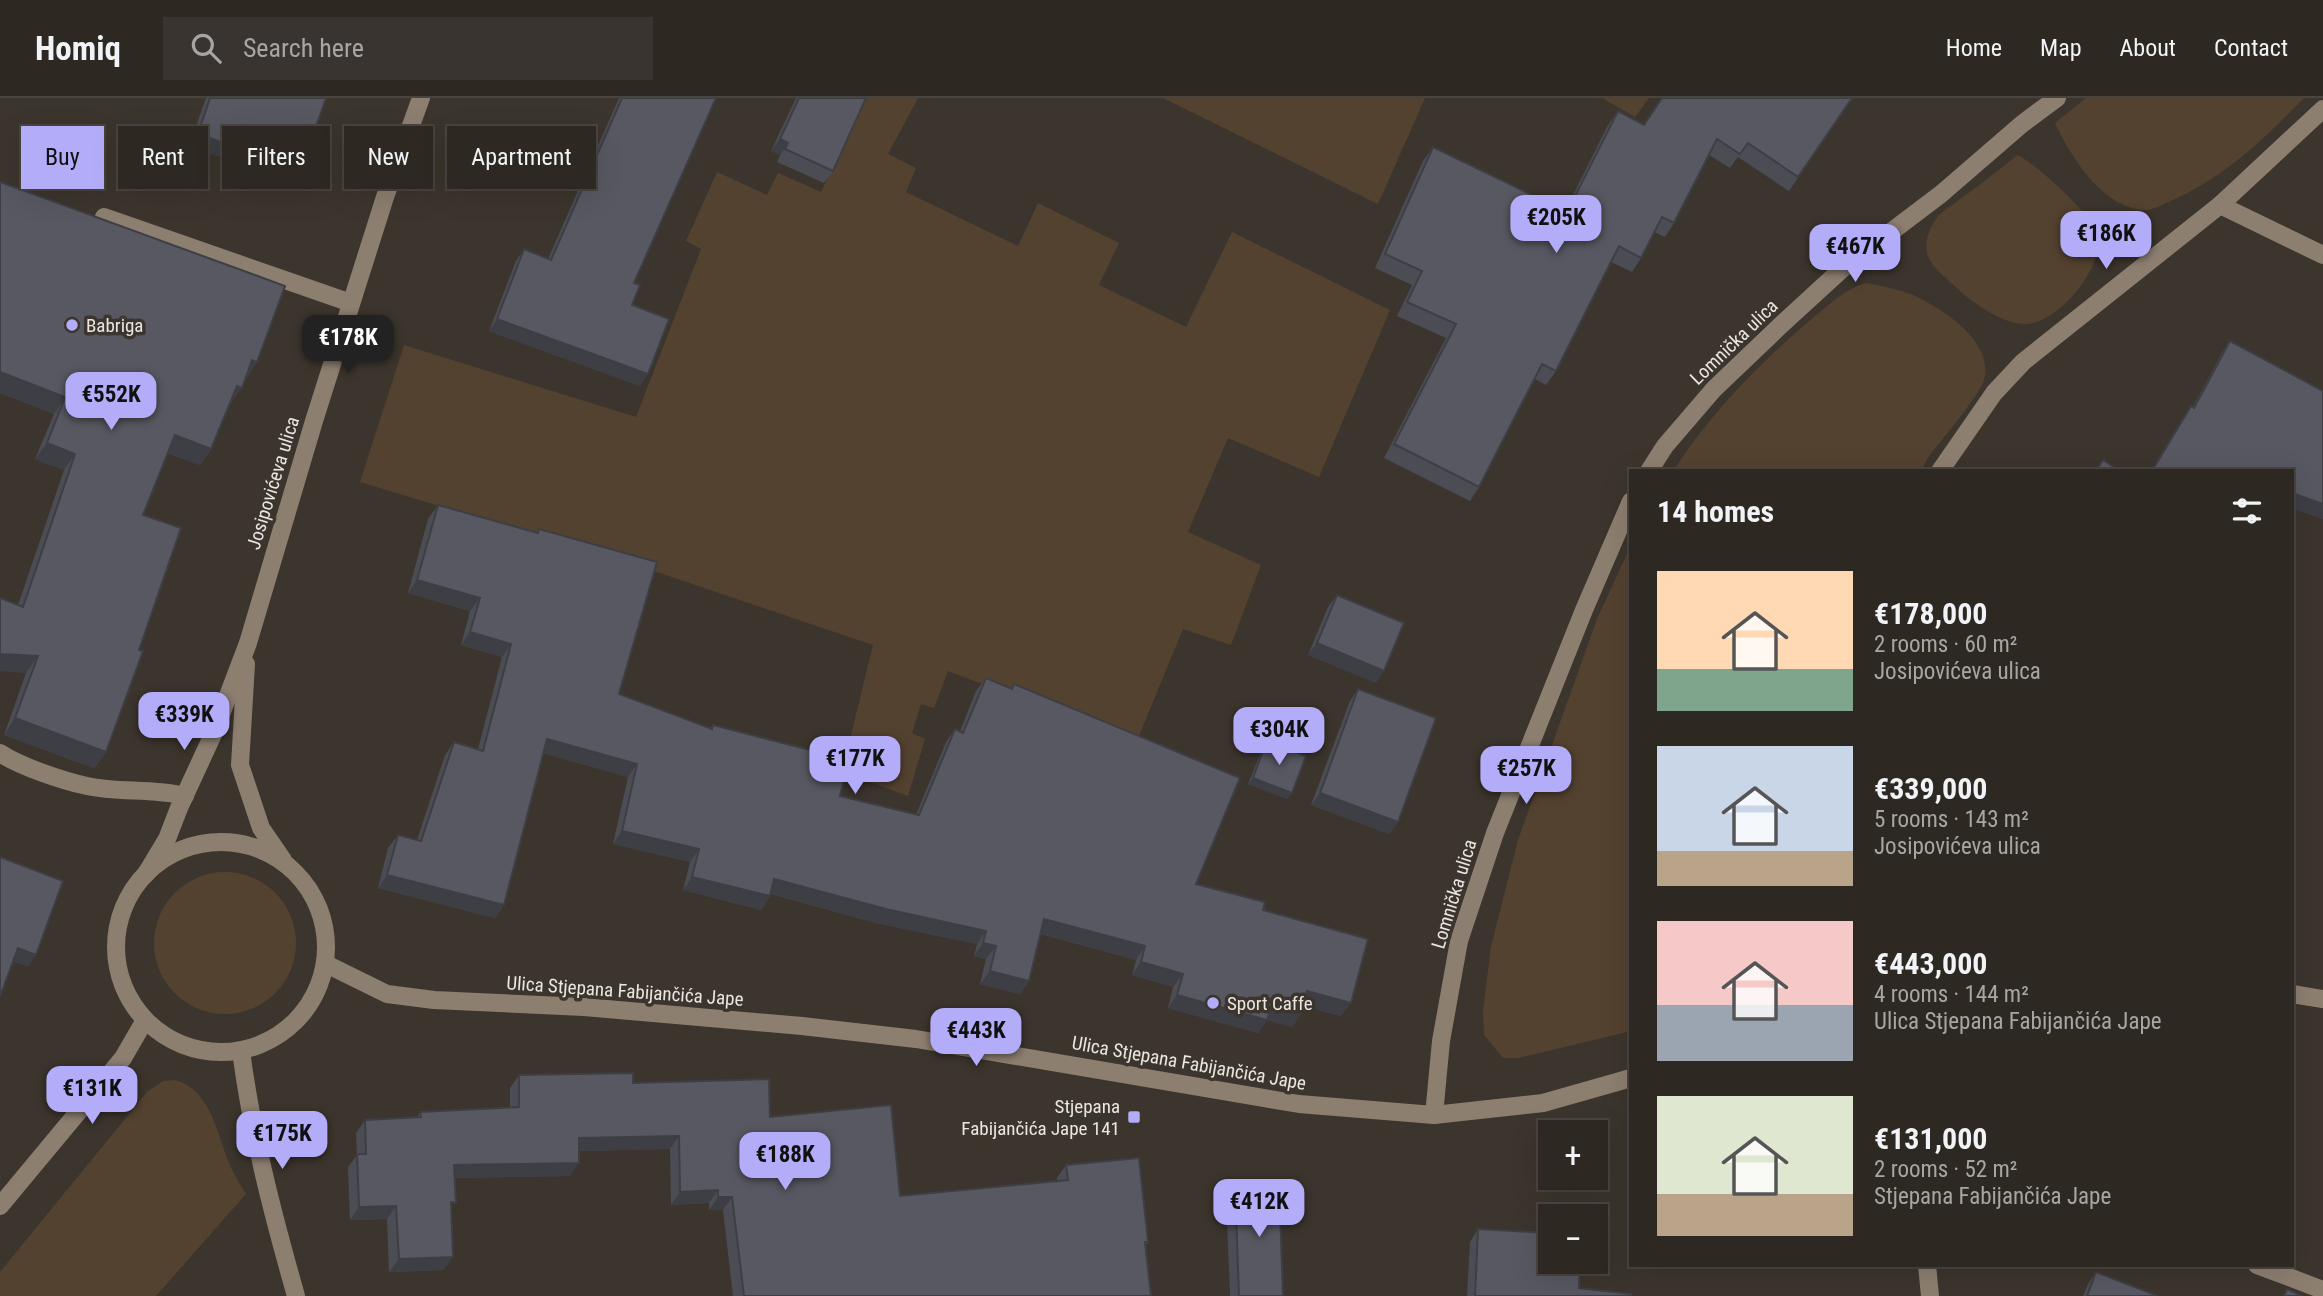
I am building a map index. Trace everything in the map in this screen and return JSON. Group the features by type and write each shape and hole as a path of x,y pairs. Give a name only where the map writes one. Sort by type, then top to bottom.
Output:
{"street":[{"name":"Josipovićeva ulica","path":"146,874 167,839 215,730 248,643 351,303 421,98"},
{"name":"Lomnička ulica","path":"1650,469 1665,446 1714,389 1842,270 1941,194 2022,124 2057,98"},
{"path":"1941,469 1994,393 2023,362 2220,205 2323,108"},
{"path":"2220,205 2323,255"},
{"path":"104,217 351,303"},
{"name":"Lomnička ulica","path":"1434,1115 1441,1041 1459,941 1494,833 1629,506"},
{"name":"Josipovićeva ulica","path":"248,643 240,765 261,828 284,861"},
{"path":"0,753 11,761 88,786 163,791 185,796"},
{"path":"212,841 240,842 284,861 313,894 326,928 326,964 302,1015 264,1044 241,1051 210,1052 174,1041 145,1020 131,1001 121,980 116,943 125,904 146,874 177,851 212,841"},
{"name":"Ulica Stjepana Fabijančića Jape","path":"326,964 387,994 433,1000 584,1007 853,1032 1033,1058 1299,1104 1434,1115 1543,1103 1629,1079"},
{"path":"2294,994 2323,999"},
{"path":"0,1206 123,1058 145,1020"},
{"path":"241,1051 248,1104 265,1186 296,1296"},
{"path":"1927,1267 1930,1296"},
{"path":"2262,1267 2323,1290"}],"shaded area":[{"path":"866,98 918,98 888,154 916,168 906,192 1018,246 1038,203 1119,243 1099,285 1186,327 1232,232 1390,310 1319,477 1228,438 1188,532 1261,565 1231,645 1183,629 1136,743 948,671 934,708 921,704 912,733 925,739 908,796 842,772 873,645 654,571 360,482 404,345 636,417 701,249 686,241 717,172 767,195 778,173 821,192"},
{"path":"1163,98 1425,98 1378,204"},
{"path":"1602,98 1649,98 1635,117"},
{"path":"2086,98 2304,98 2258,143 2224,170 2188,193 2148,210 2117,202 2103,192 2080,166 2062,137 2055,123"},
{"path":"2018,155 2051,180 2077,205 2095,229 2098,238 2098,250 2093,264 2076,292 2051,315 2038,322 2025,324 1999,317 1966,296 1934,266 1926,245 1938,216"},
{"path":"1866,283 1907,293 1925,301 1964,328 1982,353 1985,366 1981,387 1922,469 1674,469 1735,392 1808,322 1849,290"},
{"path":"1629,549 1629,1031 1519,1058 1503,1058 1484,1035 1483,1011 1491,946 1518,840 1597,619"},
{"path":"225,872 252,877 275,893 291,916 296,943 291,970 275,993 252,1009 225,1014 198,1009 175,993 159,970 154,943 159,916 175,893 198,877"},
{"path":"175,1080 188,1085 206,1104 232,1170 246,1194 156,1296 0,1296 0,1272 147,1092 163,1081"}],"building":[{"path":"210,98 326,98 316,126 222,126 222,142 208,137 208,126 201,126"},
{"path":"622,98 716,98 634,283 640,285 632,305 669,319 648,374 497,319 524,249 551,260 582,189 596,189 596,157"},
{"path":"799,98 866,98 833,171 785,149 788,143 780,139"},
{"path":"1662,98 1852,98 1798,177 1748,143 1740,154 1717,139 1674,223 1662,217 1641,258 1619,246 1556,371 1542,364 1479,487 1394,444 1456,324 1407,302 1422,271 1385,254 1433,147 1567,212 1618,111 1644,125"},
{"path":"0,182 285,286 257,362 252,360 242,388 237,386 211,449 175,435 143,515 181,528 139,650 143,651 106,752 15,718 38,656 0,654 0,598 23,607 75,454 47,443 65,397 0,372"},
{"path":"2230,341 2323,391 2323,504 2294,494 2294,469 2153,469 2191,406 2194,408"},
{"path":"2103,460 2117,469 2097,469"},
{"path":"438,505 538,533 539,529 657,562 619,694 712,729 713,725 849,760 840,796 919,815 955,729 963,733 986,678 1012,689 1014,684 1240,778 1196,884 1265,902 1263,910 1368,939 1351,1003 1307,991 1301,1014 1271,1006 1267,1020 1177,995 1183,974 1141,962 1145,946 1044,919 1029,981 990,971 996,946 983,943 986,931 886,909 774,879 770,896 692,877 699,849 622,831 637,764 547,739 504,905 387,875 398,835 421,841 454,742 483,751 511,644 470,632 480,598 417,580"},
{"path":"1337,595 1404,623 1384,671 1317,643"},
{"path":"1358,689 1436,718 1398,822 1320,793"},
{"path":"1267,740 1306,756 1292,793 1253,778"},
{"path":"0,857 63,881 36,955 18,948 0,997"},
{"path":"633,1073 633,1083 769,1079 770,1117 891,1105 900,1196 1068,1180 1066,1165 1139,1158 1151,1296 744,1296 732,1197 718,1197 718,1190 680,1192 679,1136 579,1138 579,1163 454,1165 456,1203 451,1202 453,1257 399,1259 396,1206 359,1207 357,1154 366,1154 365,1120 421,1117 420,1112 519,1107 519,1075"},
{"path":"1279,1182 1283,1296 1239,1296 1235,1183"},
{"path":"1478,1229 1538,1232 1538,1274 1580,1274 1579,1288 1631,1294 1631,1296 1475,1296"},
{"path":"2096,1272 2158,1296 2087,1296"},
{"path":"2287,1289 2302,1296 2284,1296"}],"place":[{"name":"Babriga","path":"72,325"},
{"name":"Sport Caffe","path":"1213,1003"},
{"name":"Stjepana Fabijančića Jape 141","path":"1134,1117"}]}
